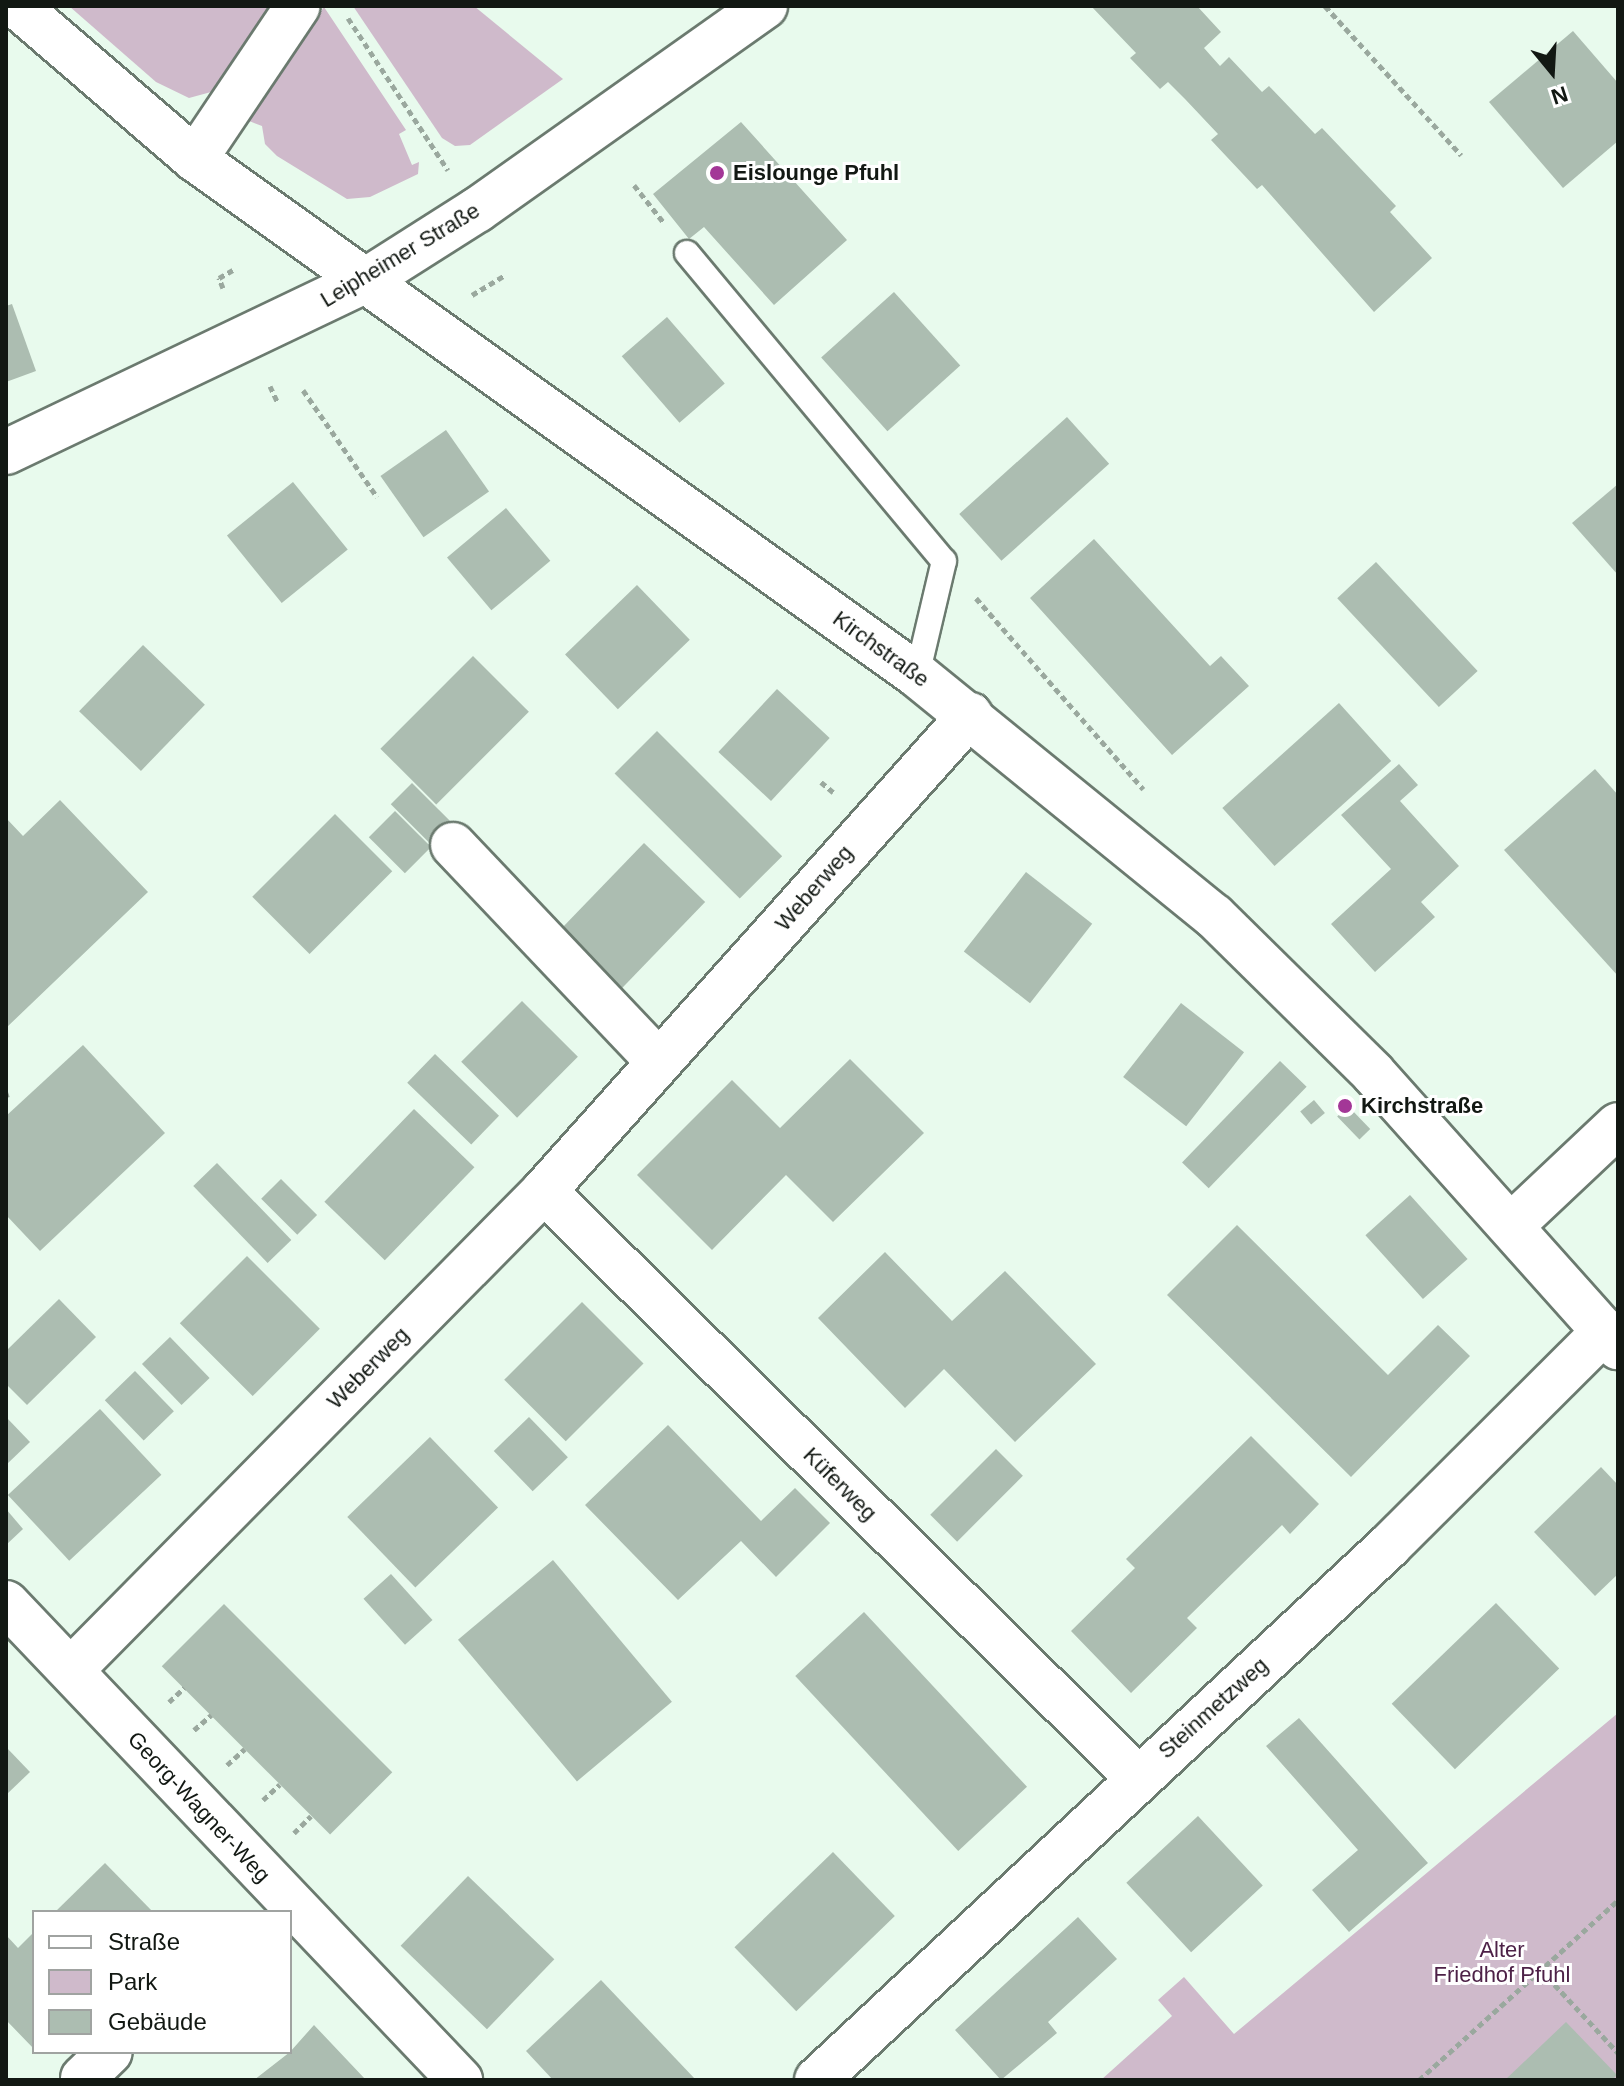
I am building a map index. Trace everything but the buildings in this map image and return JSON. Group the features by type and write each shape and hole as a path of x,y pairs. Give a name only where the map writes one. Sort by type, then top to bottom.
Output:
{"street":[{"name":"Kirchstraße","path":"17,6 195,159 917,675 1214,916 1513,1224 1612,1339"},
{"path":"195,159 298,6"},
{"name":"Leipheimer Straße","path":"6,452 365,281 477,210 765,6"},
{"name":"Weberweg","path":"72,1669 544,1191 970,715"},
{"path":"453,845 659,1062"},
{"path":"1513,1224 1618,1125"},
{"name":"Küferweg","path":"544,1191 1137,1777"},
{"name":"Steinmetzweg","path":"817,2080 1137,1777 1612,1339"},
{"name":"Georg-Wagner-Weg","path":"6,1603 72,1669 270,1903"},
{"name":"Georg-Wagner-Weg","path":"292,1923 460,2080"}],"lane":[{"path":"687,253 944,561 917,675"}],"path":[{"path":"340,6 449,170"},
{"path":"1325,6 1461,155"},
{"path":"634,185 687,253"},
{"path":"223,288 219,278 233,270"},
{"path":"270,386 278,403"},
{"path":"303,390 377,497"},
{"path":"944,561 1154,802"},
{"path":"1419,2080 1618,1900"},
{"path":"1541,1970 1618,2053"}],"green space":[{"path":"69,6 273,6 211,92 189,98 156,82"},
{"path":"353,6 474,6 563,79 470,145 455,146 442,138"},
{"path":"324,7 406,130 399,134 412,165 419,162 418,174 370,197 347,199 277,156 265,144 262,126 244,119"},
{"name":"Alter Friedhof Pfuhl","path":"1618,1713 1618,2080 1101,2080 1172,2016 1158,2000 1184,1977 1234,2034"}],"place":[{"name":"Eislounge Pfuhl","path":"717,173"},
{"name":"Kirchstraße","path":"1345,1106"}]}
